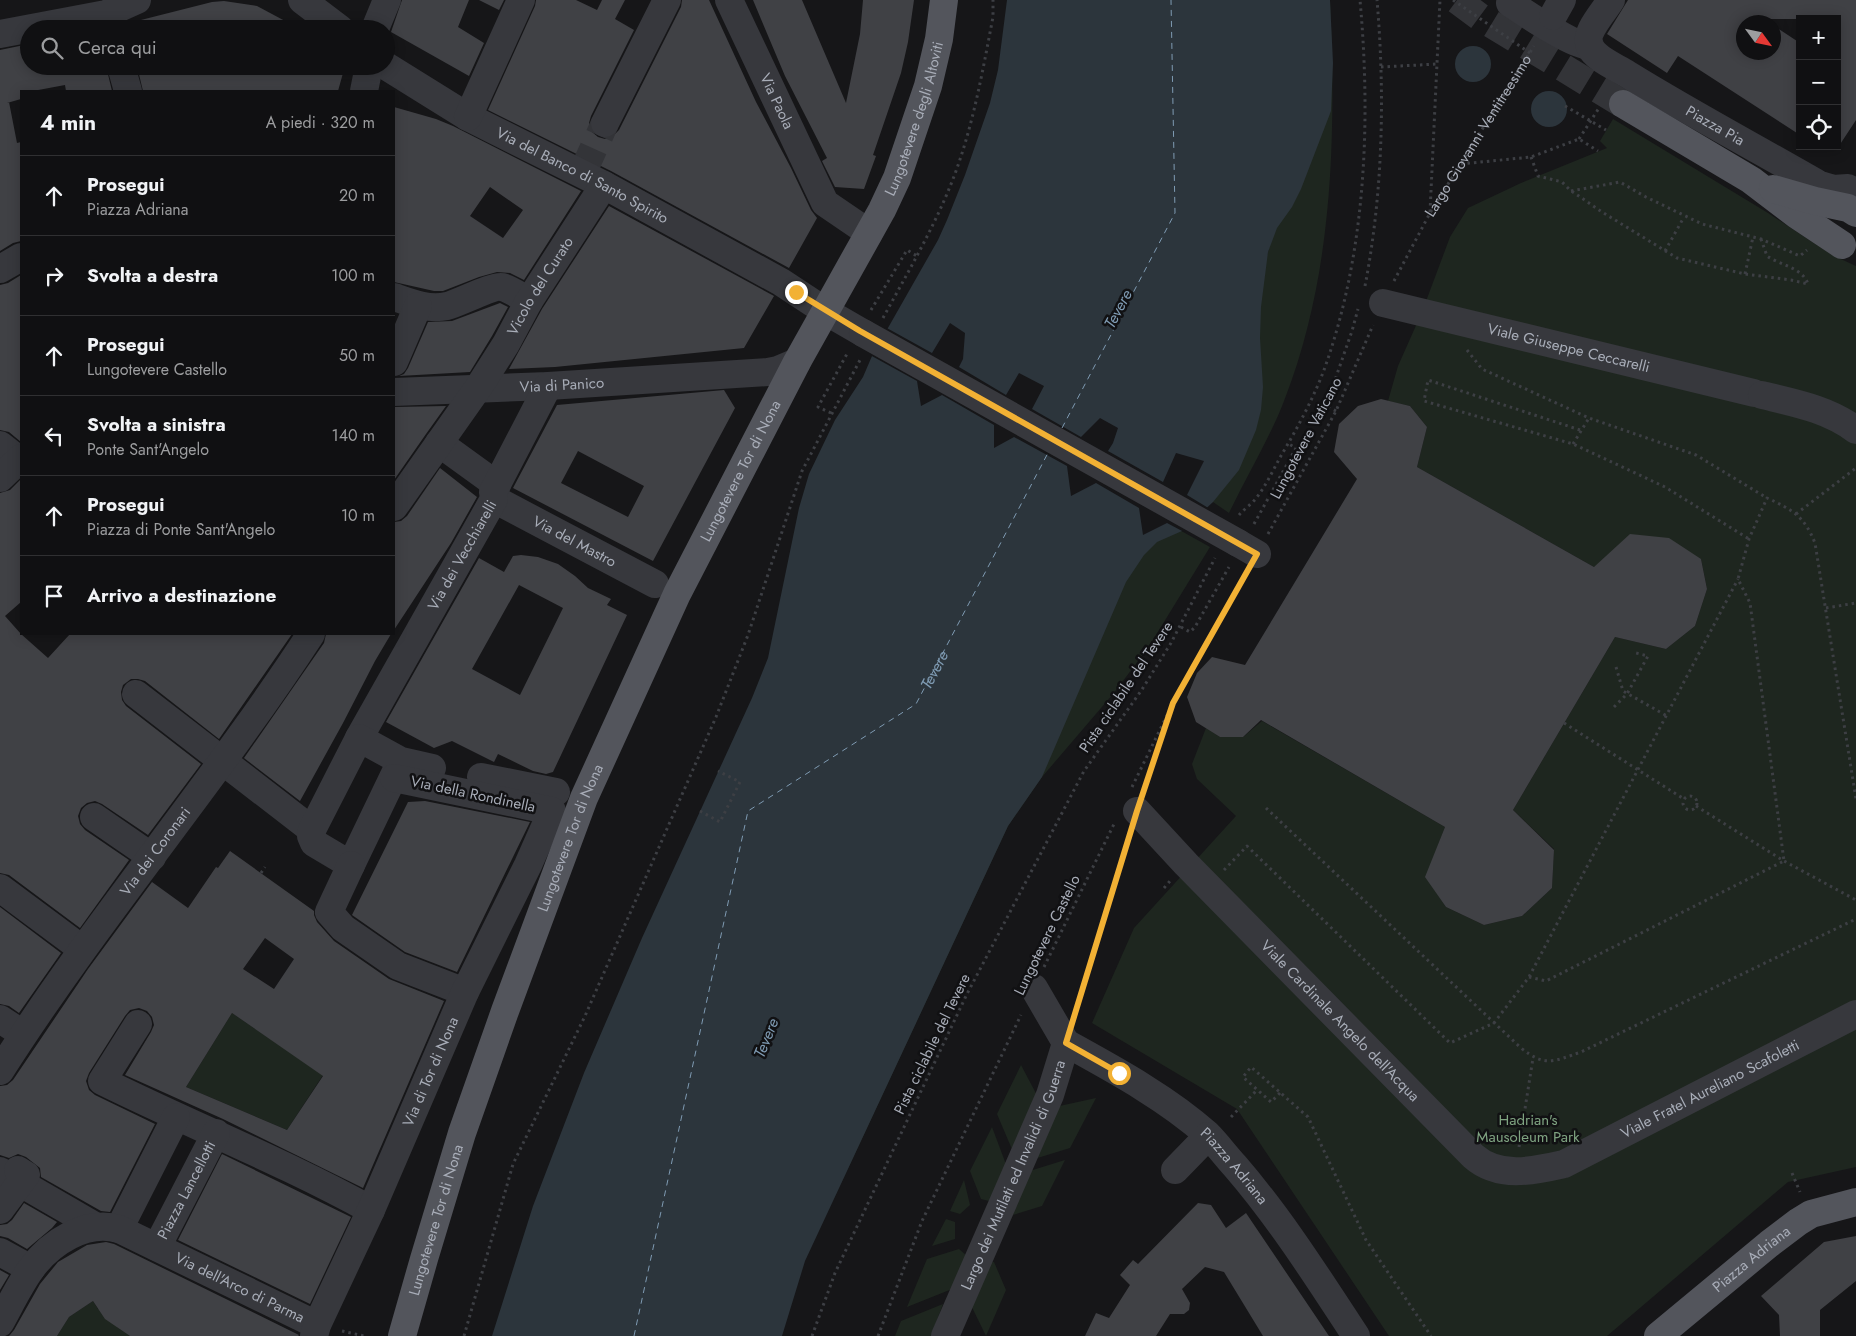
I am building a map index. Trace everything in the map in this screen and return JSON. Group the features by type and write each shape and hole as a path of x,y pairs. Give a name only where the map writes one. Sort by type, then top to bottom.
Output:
{"main road":[{"name":"Lungotevere degli Altoviti","path":"825,311 869,233 897,178 920,112 934,64 944,0"},
{"name":"Piazza Pia","path":"1623,104 1751,180 1797,215 1849,249"},
{"name":"Piazza Pia","path":"1751,180 1790,194 1852,196"},
{"name":"Lungotevere Tor di Nona","path":"402,1336 462,1133 584,798 677,594 796,362 825,311"},
{"name":"Piazza Adriana","path":"1658,1336 1798,1222 1811,1214 1856,1202"}],"street":[{"path":"65,20 107,11 137,0"},
{"path":"302,0 328,20"},
{"path":"379,20 387,0"},
{"path":"468,117 521,0"},
{"path":"605,123 667,0"},
{"name":"Via Paola","path":"729,0 825,203 869,233"},
{"path":"1511,2 1583,47 1590,46 1588,40 1590,32 1611,0"},
{"path":"0,22 107,11"},
{"path":"0,34 20,30"},
{"name":"Piazza Pia","path":"1590,46 1598,55 1648,86 1820,185 1852,196"},
{"name":"Via del Banco di Santo Spirito","path":"395,72 468,117 604,185 781,282 825,311 866,331 1237,552"},
{"path":"124,75 128,90"},
{"path":"364,90 367,75"},
{"name":"Vicolo del Curato","path":"439,443 478,388 506,344 529,301 604,185"},
{"path":"0,269 20,258"},
{"path":"395,357 406,301 447,306 491,287 501,287 529,301"},
{"name":"Viale Giuseppe Ceccarelli","path":"1368,301 1818,409 1833,415 1856,430"},
{"name":"Via di Panico","path":"395,392 548,386 773,372 796,362"},
{"name":"Via dei Vecchiarelli","path":"312,830 364,730 496,492 548,386"},
{"path":"395,506 439,443"},
{"name":"Via del Mastro","path":"439,443 496,492 655,584"},
{"name":"Via dei Coronari","path":"0,1071 23,1034 82,949 222,762 310,635"},
{"path":"136,694 312,830 311,836 314,843 351,865"},
{"name":"Via della Rondinella","path":"364,730 406,768 554,801"},
{"path":"406,768 351,865 329,912 343,928 398,966 465,992"},
{"name":"Via di Tor di Nona","path":"322,1330 371,1210 465,992 528,866 554,801"},
{"name":"Viale Cardinale Angelo dell'Acqua","path":"1128,808 1209,886 1478,1161 1495,1169 1515,1172 1564,1164"},
{"path":"94,817 152,857"},
{"path":"0,888 82,949"},
{"name":"Largo dei Mutilati ed Invalidi di Guerra","path":"945,1336 1050,1095 1066,1043 1034,988"},
{"name":"Viale Fratel Aureliano Scafoletti","path":"1564,1164 1856,1014"},
{"path":"0,1019 23,1034"},
{"name":"Piazza Lancellotti","path":"10,1177 48,1199 160,1249 219,1135 171,1115 102,1081 138,1024"},
{"name":"Piazza Adriana","path":"1066,1043 1119,1073 1189,1119 1208,1136 1256,1190 1356,1336"},
{"path":"0,1323 31,1269 49,1250 65,1238 108,1227 171,1115"},
{"path":"219,1135 331,1188 371,1210"},
{"path":"1175,1170 1208,1136"},
{"path":"0,1160 26,1175 10,1177 0,1210"},
{"name":"Via dell'Arco di Parma","path":"160,1249 322,1330"},
{"path":"0,1252 31,1269"}],"path":[{"path":"831,414 818,407 866,331 917,256 956,172 974,114 991,24 993,0"},
{"path":"1238,516 1258,495 1289,444 1324,371 1339,321 1349,275 1360,202 1364,128 1364,79 1360,0"},
{"path":"1336,411 1328,407 1327,403 1352,331 1368,301 1367,272 1375,216 1381,122 1381,67 1377,0"},
{"path":"1430,212 1440,0"},
{"name":"Largo Giovanni Ventitreesimo","path":"1368,301 1430,212 1530,53 1453,0"},
{"path":"1381,67 1437,64"},
{"path":"1565,106 1606,130"},
{"path":"1460,164 1531,157 1579,139 1598,151"},
{"path":"1531,157 1538,176 1562,182 1571,191 1678,258 1745,274 1808,284 1806,277 1767,256 1760,239"},
{"path":"1571,191 1620,182 1684,217 1702,224 1760,239 1800,256 1810,248"},
{"path":"1665,251 1684,217"},
{"path":"1745,274 1753,237"},
{"path":"464,1336 513,1164 585,1016 716,717 748,635 763,588 768,579 802,471 831,414 866,331 907,250 917,256"},
{"name":"Lungotevere Vaticano","path":"1237,552 1336,411 1368,301"},
{"path":"1464,346 1482,369 1589,418 1696,454 1796,514 1808,526 1815,543 1856,799"},
{"path":"1580,430 1428,380 1424,401 1573,444 1666,487 1749,538"},
{"path":"1573,444 1589,418"},
{"path":"1259,515 1296,448 1289,444"},
{"path":"1796,514 1856,468"},
{"path":"1209,886 1247,846 1450,1043 1494,1023 1529,977 1639,770 1738,579 1749,538 1767,498"},
{"name":"Pista ciclabile del Tevere","path":"812,1336 836,1273 967,994 1084,771 1135,699 1180,627 1237,552"},
{"name":"Lungotevere Castello","path":"878,1336 922,1221 1034,988 1128,808 1237,552"},
{"path":"1180,627 1190,632 1195,627 1225,574"},
{"path":"1738,579 1750,603 1784,862"},
{"path":"1826,608 1856,603"},
{"path":"1614,707 1628,694 1648,656 1636,653"},
{"path":"1616,667 1622,688 1628,694 1667,716"},
{"path":"1066,1043 1128,808 1173,703"},
{"path":"1564,723 1684,799"},
{"path":"700,811 720,822 740,782 718,771"},
{"path":"1688,796 1693,796 1697,802 1696,806 1692,810 1686,808 1683,805 1684,799 1688,796"},
{"path":"1696,806 1784,862 1856,900"},
{"path":"1266,808 1494,1023 1533,1058 1544,1061 1555,1060 1581,1052 1856,918"},
{"path":"1529,977 1546,981 1784,862"},
{"path":"262,872 265,867"},
{"path":"1521,1130 1533,1058"},
{"path":"1280,1093 1271,1102 1243,1077 1251,1067 1308,1117 1366,1240 1430,1336"},
{"path":"1231,1116 1257,1090"},
{"path":"1792,1173 1800,1192"},
{"path":"322,1330 364,1336"}],"green space":[{"path":"1330,0 1332,51 1331,152 1328,203 1313,303 1301,353 1284,401 1272,430 1229,513 1213,502 1207,493"},
{"name":"Hadrian's Mausoleum Park","path":"1613,119 1768,213 1832,255 1856,266 1856,1167 1788,1182 1607,1336 1389,1336 1237,1109 1092,1023 1134,928 1236,816 1197,779 1192,764 1206,728 1220,737 1243,737 1262,721 1445,827 1426,877 1446,907 1484,925 1522,916 1552,888 1554,849 1513,810 1615,637 1666,649 1695,626 1707,589 1701,559 1594,567 1417,467 1427,427 1410,406 1388,401 1398,366 1422,312 1450,237 1468,208 1521,183 1607,148 1600,141"},
{"path":"1167,523 1210,547 1148,648 1113,694 1042,777 1008,826 830,1207 1105,606"},
{"path":"232,1013 323,1075 287,1130 186,1087"},
{"path":"1021,1065 1040,1101 1014,1154 997,1114"},
{"path":"1096,1098 1070,1148 1031,1160 1055,1107"},
{"path":"992,1127 1007,1167 989,1201 981,1199 970,1171"},
{"path":"1065,1160 1042,1206 1013,1215 1023,1173"},
{"path":"964,1180 970,1205 960,1214 950,1211"},
{"path":"946,1219 955,1222 955,1239 932,1246"},
{"path":"959,1249 967,1256 952,1289 907,1307 927,1259"},
{"path":"994,1262 1006,1290 986,1336 967,1297 982,1263"},
{"path":"93,1301 98,1309 105,1301 126,1315 117,1327 130,1336 57,1336 69,1317"},
{"path":"943,1304 931,1336 895,1336 901,1321"}],"water":[{"name":"Tevere","path":"1007,0 1330,0 1333,63 1331,111 1301,189 1292,207 1277,228 1268,252 1261,307 1260,338 1263,387 1261,410 1256,430 1239,470 1213,502 1182,531 1157,542 1144,555 1126,582 1042,777 1008,826 805,1261 782,1336 492,1336 533,1206 584,1073 642,938 752,698 768,658 799,508 809,474 835,420 863,377 872,356 938,240 965,175 990,103 998,70"},
{"path":"1473,46 1480,47 1486,51 1490,57 1490,71 1486,77 1480,81 1473,82 1466,81 1460,77 1456,71 1455,64 1456,57 1460,51 1466,47"},
{"path":"1549,91 1556,92 1562,96 1566,102 1566,116 1562,122 1556,126 1549,127 1542,126 1536,122 1532,116 1531,109 1532,102 1536,96 1542,92"}],"pier":[{"path":"950,323 965,333 963,359 959,367 1006,395 1019,373 1044,386 1032,409 1081,437 1100,418 1118,428 1108,451 1163,482 1176,453 1204,461 1187,495 1210,509 1184,532 1167,523 1143,535 1139,508 1096,483 1071,496 1067,466 1014,437 994,448 994,425 942,395 921,406 917,381 870,355 885,327 932,353"}],"building":[{"path":"402,0 469,0 458,27 484,43 469,76 395,34 395,20"},
{"path":"479,0 504,0 499,10"},
{"path":"536,0 576,0 597,10 602,0 625,0 615,19 634,30 589,123 592,132 598,137 605,139 613,136 619,130 681,7 682,0 709,0 756,102 811,210 817,218 789,268 611,171 488,110"},
{"path":"753,0 802,0 846,103 860,34 863,0 914,0 901,73 873,155 876,156 864,189 835,187 822,161 827,158 785,76"},
{"path":"1628,0 1856,0 1856,120 1841,143 1841,15 1796,15 1796,19 1781,19 1781,15 1736,15 1736,60 1781,60 1781,31 1796,40 1796,132 1678,56 1667,73 1607,34"},
{"path":"224,1 257,6 283,20 141,20 212,2"},
{"path":"20,46 20,75 108,75 112,90 66,90 65,85 38,90 20,90 20,99 9,102 17,143 20,142 20,241 0,251 0,50"},
{"path":"139,75 342,75 338,90 143,90"},
{"path":"395,107 453,126 581,191 524,280 510,273 497,272 443,291 434,291 395,282","holes":["490,187 523,210 503,238 470,216"]},
{"path":"609,206 774,296 744,348 555,367 509,369 542,309"},
{"path":"20,276 20,441 9,432 0,430 0,285 8,283"},
{"path":"500,303 508,307 470,372 399,376 404,374 408,368 428,322 452,321"},
{"path":"724,390 735,408 653,561 513,488 557,405","holes":["578,451 644,486 628,517 561,483"]},
{"path":"1381,399 1410,406 1427,427 1417,467 1594,567 1630,534 1669,538 1701,559 1707,589 1695,626 1666,649 1615,637 1513,810 1554,850 1552,888 1522,916 1484,925 1446,907 1425,877 1445,827 1261,720 1243,737 1220,737 1196,722 1187,697 1197,673 1212,657 1245,665 1357,479 1334,452 1339,424 1358,406"},
{"path":"446,406 395,479 395,407"},
{"path":"440,468 477,497 451,543 395,628 395,522 401,521 407,516"},
{"path":"20,480 20,603 5,616 20,635 48,658 69,635 291,635 219,739 145,681 131,679 123,685 121,692 122,700 126,706 201,764 148,835 95,801 87,803 81,808 78,816 80,824 85,830 129,860 80,928 9,875 0,873 0,493 10,490"},
{"path":"513,556 538,557 558,564 588,588 611,599 607,605 627,615 553,772 546,774 533,771 498,754 494,762 452,741 434,748 386,722 479,558 504,572","holes":["519,585 563,608 520,695 472,669"]},
{"path":"326,635 390,635 300,801 244,758 324,643"},
{"path":"425,801 530,822 457,972 405,952 352,915 408,802"},
{"path":"230,851 314,911 317,922 334,941 389,979 444,1001 363,1188 223,1119 125,1075 154,1025 152,1017 147,1011 139,1008 130,1010 89,1073 86,1081 89,1090 95,1095 155,1124 110,1212 101,1211 41,1177 40,1168 26,1157 18,1154 9,1158 0,1155 0,1086 7,1085 13,1080 88,969 152,882 188,908 216,867 218,868","holes":["265,938 294,959 274,989 243,969","232,1013 323,1076 287,1130 186,1087"]},
{"path":"0,907 61,953 19,1013 9,1006 0,1004"},
{"path":"222,1154 351,1217 310,1304 178,1240"},
{"path":"24,1203 57,1222 27,1249 8,1238 0,1236 0,1225 7,1224 12,1220"},
{"path":"1198,1203 1211,1205 1226,1228 1246,1213 1329,1336 1263,1336 1224,1272 1205,1267 1182,1289 1190,1303 1189,1310 1184,1314 1170,1314 1156,1336 1085,1336 1096,1313 1109,1318 1130,1285 1120,1275 1133,1260 1138,1264"},
{"path":"1856,1236 1856,1281 1820,1310 1820,1336 1780,1336 1779,1315 1761,1296 1824,1242"},
{"path":"106,1242 114,1244 299,1335 130,1336 105,1319 93,1301 69,1317 57,1336 9,1336 40,1284 58,1262 87,1245"},
{"path":"0,1270 9,1275 0,1290"}],"ferry route":[{"path":"1062,428 1175,213 1171,0"},
{"path":"634,1336 748,811 916,704 1049,451"}],"tunnel":[{"path":"1457,0 1480,17 1623,104"},
{"path":"582,174 605,123"}],"route":[{"path":"796,292 860,331 1257,554 1173,703 1137,811 1066,1043 1119,1073"}]}
